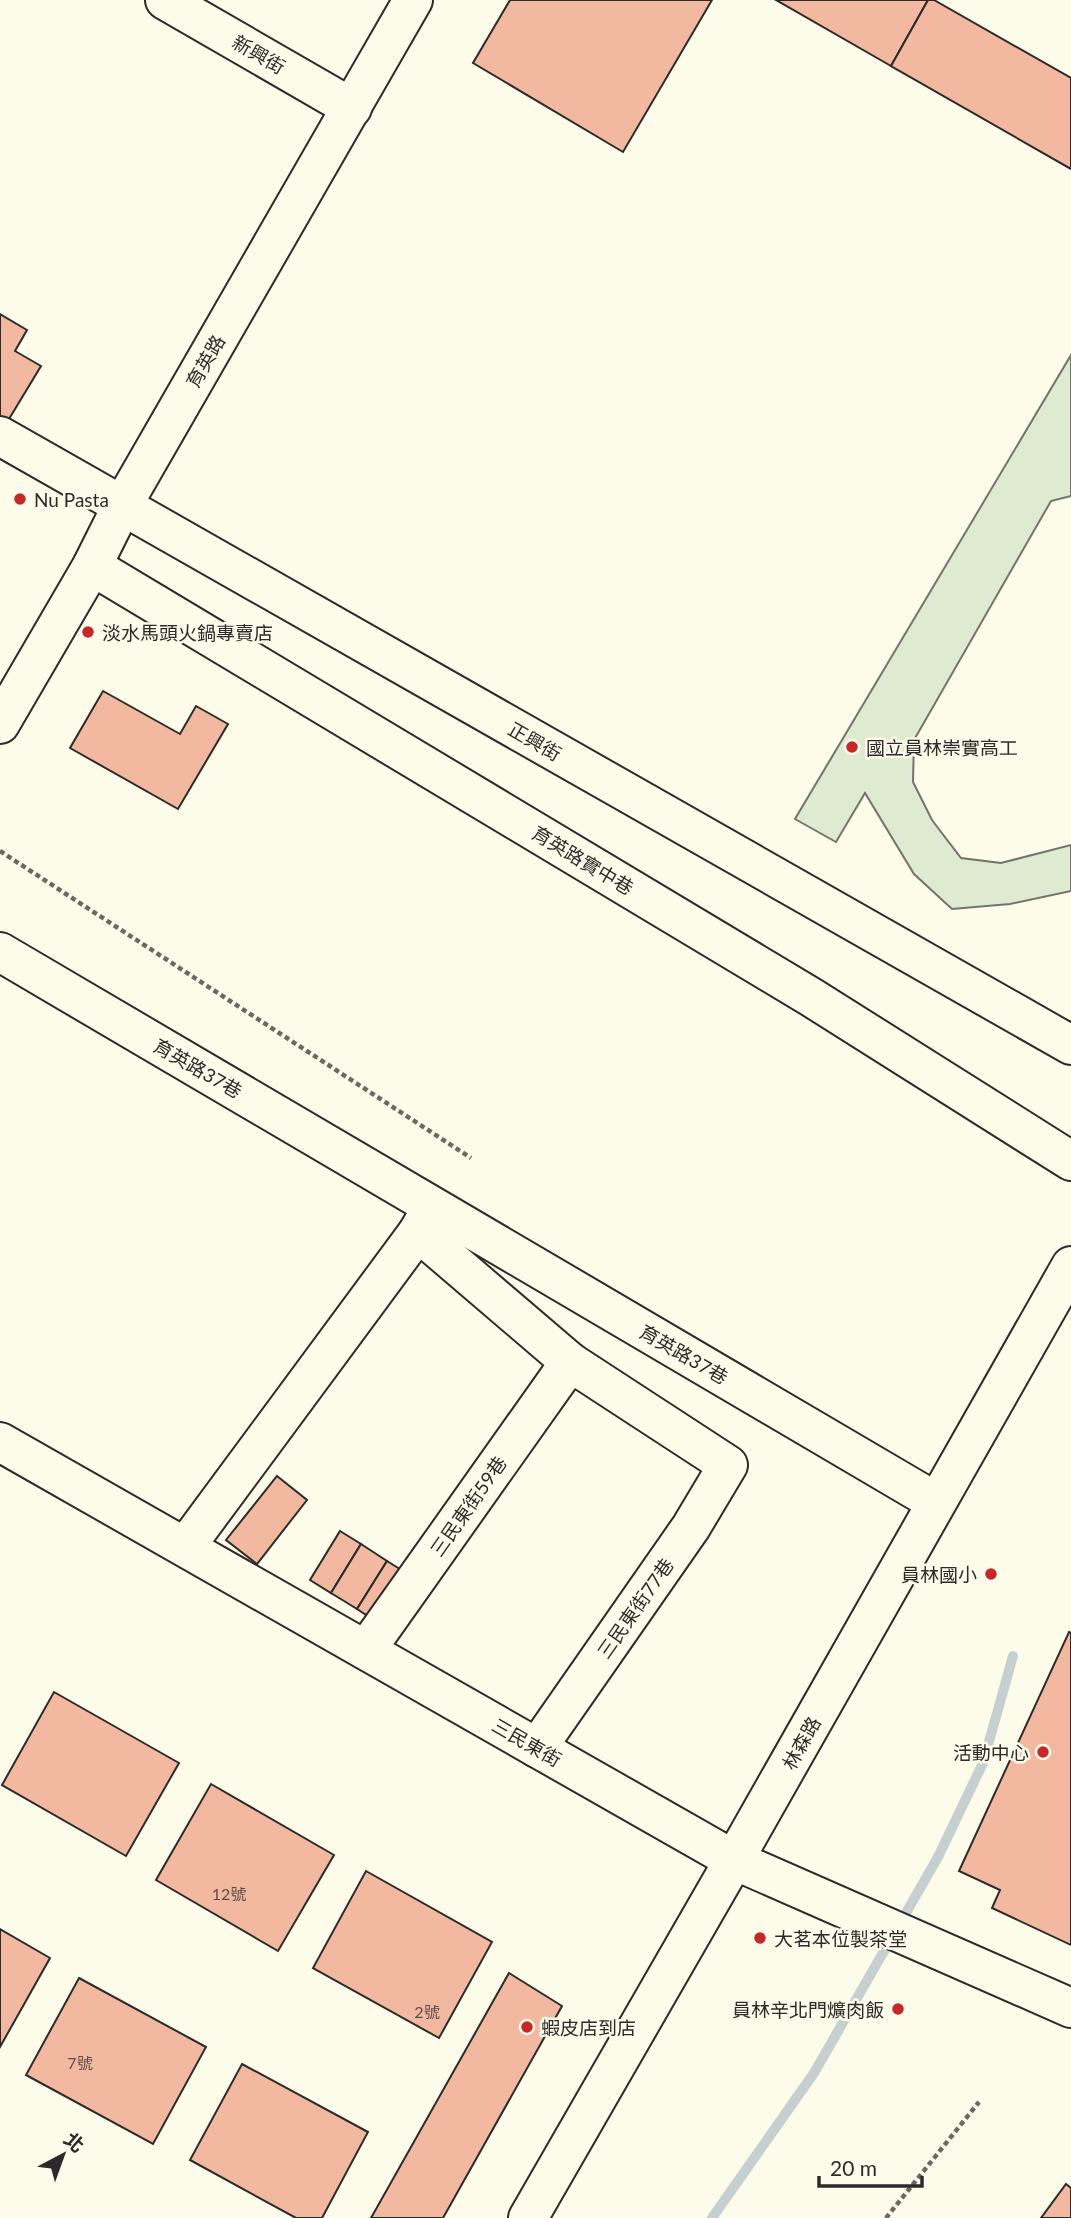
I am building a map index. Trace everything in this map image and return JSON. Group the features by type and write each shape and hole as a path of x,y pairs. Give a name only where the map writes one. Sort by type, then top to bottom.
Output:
{"street":[{"name":"新興街","path":"165,0 352,108"},
{"name":"育英路","path":"0,724 413,0"},
{"name":"正興街","path":"0,436 1071,1045"},
{"name":"育英路實中巷","path":"92,566 811,997 1071,1161"},
{"name":"育英路37巷","path":"0,952 425,1219 936,1502"},
{"path":"186,1546 425,1219 570,1362"},
{"name":"林森路","path":"528,2218 1071,1266"},
{"name":"三民東街77巷","path":"537,1748 691,1527 728,1465 570,1362"},
{"name":"三民東街59巷","path":"366,1650 570,1362"},
{"name":"三民東街","path":"0,1441 734,1860 1071,2008"}],"path":[{"path":"0,851 471,1158"},
{"path":"886,2218 979,2102"}],"green space":[{"path":"1071,355 1071,496 1051,501 914,740 913,782 932,820 961,858 1001,863 1071,845 1071,891 1010,904 952,909 914,874 865,793 836,842 795,819"}],"building":[{"path":"510,0 712,0 623,152 473,63"},
{"path":"776,0 928,0 891,66"},
{"path":"928,0 934,0 1071,78 1071,169 891,66"},
{"path":"0,314 27,330 15,351 41,366 6,424 0,421"},
{"path":"103,691 180,734 196,706 228,724 178,809 70,748"},
{"path":"277,1476 307,1500 257,1564 226,1540"},
{"path":"340,1531 361,1544 331,1593 310,1580"},
{"path":"361,1544 387,1561 357,1609 331,1593"},
{"path":"387,1561 411,1576 380,1624 357,1609"},
{"name":"活動中心","path":"1069,1632 1071,1945 992,1908 1000,1890 959,1871"},
{"path":"54,1692 179,1763 126,1856 2,1785"},
{"path":"211,1784 334,1855 278,1951 156,1880"},
{"path":"366,1871 492,1942 439,2038 313,1968"},
{"path":"0,1929 50,1958 0,2047"},
{"path":"509,1973 562,2006 443,2218 371,2218"},
{"path":"79,1978 206,2047 153,2144 26,2075"},
{"path":"242,2064 368,2132 322,2218 296,2218 190,2160"},
{"path":"1066,2184 1071,2188 1071,2218 1041,2218"}],"waterway":[{"path":"712,2218 814,2073 938,1857 983,1763 1013,1656"}],"place":[{"name":"Nu Pasta","path":"20,499"},
{"name":"淡水馬頭火鍋專賣店","path":"88,632"},
{"name":"國立員林崇實高工","path":"852,747"},
{"name":"員林國小","path":"991,1574"},
{"name":"活動中心","path":"1043,1752"},
{"name":"大茗本位製茶堂","path":"760,1938"},
{"name":"員林辛北門爌肉飯","path":"898,2009"},
{"name":"蝦皮店到店","path":"527,2027"}]}
